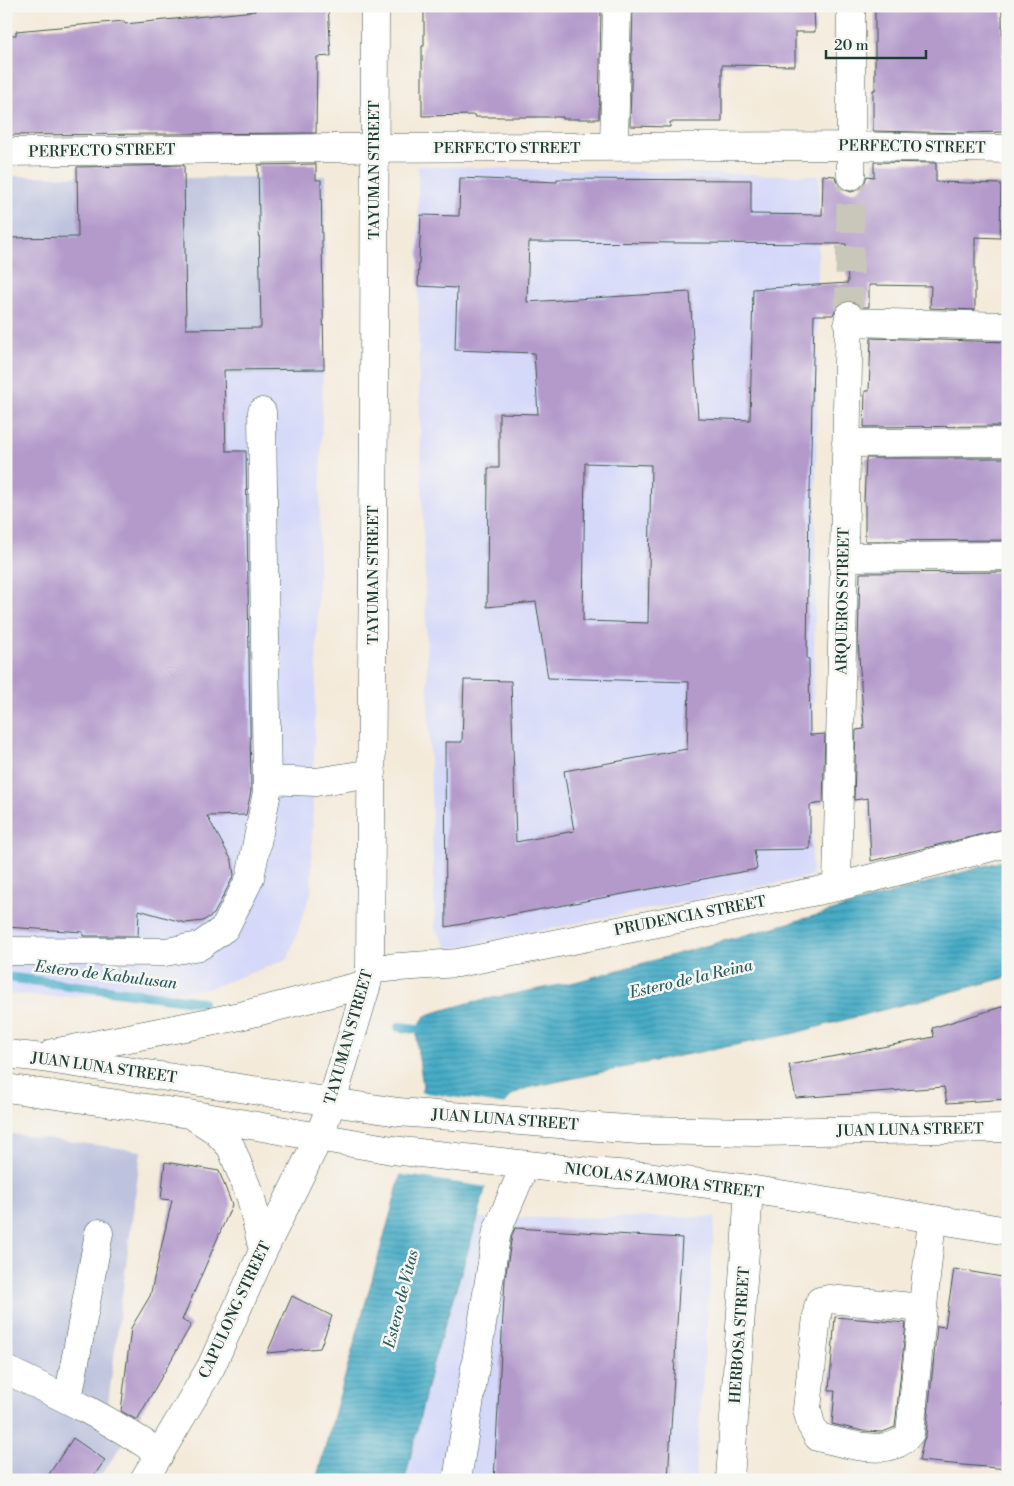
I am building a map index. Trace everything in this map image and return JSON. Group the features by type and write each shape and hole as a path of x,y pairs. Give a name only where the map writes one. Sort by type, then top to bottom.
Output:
{"main road":[{"name":"TAYUMAN STREET","path":"319,1137 332,1101 368,977 372,773 374,6"},
{"path":"614,147 617,6"},
{"path":"851,6 851,176"},
{"name":"PERFECTO STREET","path":"6,152 852,146 1008,149"},
{"name":"ARQUEROS STREET","path":"837,886 848,319 1008,326"},
{"path":"6,951 164,952 200,946 225,928 250,878 267,792 262,412"},
{"path":"846,443 1008,442"},
{"path":"843,557 1008,556"},
{"path":"267,780 316,782 372,773"},
{"name":"PRUDENCIA STREET","path":"35,1057 240,1016 368,977 458,963 837,886 1008,843"},
{"name":"JUAN LUNA STREET","path":"6,1054 398,1112 639,1130 756,1132 1008,1128"},
{"path":"6,1088 189,1114 319,1137"},
{"path":"189,1114 215,1130 231,1147 251,1198 263,1251"},
{"name":"NICOLAS ZAMORA STREET","path":"319,1137 392,1150 591,1172 645,1176 749,1189 1008,1231"},
{"name":"CAPULONG STREET","path":"144,1480 211,1367 263,1251 319,1137"},
{"path":"458,1480 497,1231 512,1163"},
{"name":"HERBOSA STREET","path":"730,1480 749,1189"},
{"path":"923,1308 829,1299 820,1301 807,1409 811,1425 818,1437 874,1448 895,1445 903,1441 910,1433 923,1308 932,1219"},
{"path":"68,1400 98,1233"},
{"path":"6,1370 68,1400 138,1438 160,1454"}],"shaded area":[{"path":"418,166 819,176 812,876 449,949 435,928 419,386"},
{"path":"6,176 190,178 326,176 323,374 6,375"},
{"path":"323,374 311,893 288,959 207,989 55,997 6,994 6,375"},
{"path":"6,1133 141,1151 107,1411 133,1430 97,1480 6,1480"},
{"path":"715,1217 695,1480 405,1480 432,1366 478,1218"}],"water":[{"path":"1008,859 1008,977 791,1034 527,1088 509,1097 505,1103 478,1218 432,1366 405,1480 316,1480 394,1201 423,1086 417,1046 417,1029 425,1016 472,1002 575,982 825,913"}],"pier":[{"path":"419,1092 507,1105 487,1187 398,1174"}],"building":[{"path":"255,6 328,6 331,56 317,57 316,133 6,135 6,35 16,35 16,31 124,21 125,24 255,11"},
{"path":"424,6 601,6 599,119 475,117 475,115 422,116"},
{"path":"633,6 814,6 815,32 795,32 795,66 722,65 722,122 670,122 670,127 630,126"},
{"path":"875,8 1002,8 1003,132 873,131"},
{"path":"874,162 936,163 936,182 1001,184 1000,238 975,237 975,310 930,308 931,286 869,285 869,307 861,307 857,302 849,300 842,302 836,308 833,315 814,315 807,659 809,659 810,735 825,734 823,803 810,805 810,849 754,850 757,869 446,927 445,742 462,742 464,680 511,681 516,842 574,831 564,771 687,749 689,682 548,678 536,602 487,607 488,468 499,468 499,413 538,414 534,353 455,350 457,288 418,286 421,215 459,216 460,178 557,182 557,179 751,180 751,214 822,215 823,175 835,176 837,183 843,189 851,192 858,190 864,184 867,176 874,177","holes":["529,242 846,244 848,283 753,289 750,420 698,418 690,292 527,302","585,463 651,465 648,623 583,621"]},
{"path":"316,164 316,180 321,180 324,369 224,370 226,451 246,451 251,791 246,815 207,816 232,861 234,875 214,914 203,921 185,923 139,910 138,936 83,936 83,932 6,927 6,238 78,237 77,167 184,165 186,329 261,328 258,165"},
{"path":"871,338 1008,342 1008,426 864,427 865,391 869,391"},
{"path":"866,458 1008,458 1008,540 865,541"},
{"path":"1008,572 1008,828 871,861 868,798 854,800 856,730 864,729 858,641 860,573"},
{"path":"1008,1005 1008,1099 947,1103 944,1087 796,1098 789,1065 934,1037 932,1028"},
{"path":"165,1162 219,1171 232,1205 182,1320 191,1325 137,1420 121,1411 131,1328 150,1296 172,1200 161,1199"},
{"path":"515,1228 682,1238 668,1480 494,1480 505,1279 512,1235"},
{"path":"954,1269 1008,1278 1008,1382 1002,1404 1008,1406 1008,1469 919,1461 926,1435 937,1326 945,1327"},
{"path":"292,1296 332,1316 320,1348 267,1353"},
{"path":"835,1317 906,1323 895,1427 882,1432 863,1431 832,1424 835,1391 829,1391"},
{"path":"73,1438 105,1460 91,1480 45,1480"}],"waterway":[{"name":"Estero de Kabulusan","path":"6,977 202,1002"},
{"name":"Estero de Kabulusan","path":"399,1027 431,1028"}],"tunnel":[{"path":"849,316 851,176"}],"water label":[{"name":"Estero de la Reina","path":"691,979"},
{"name":"Estero de Vitas","path":"401,1299"}]}
